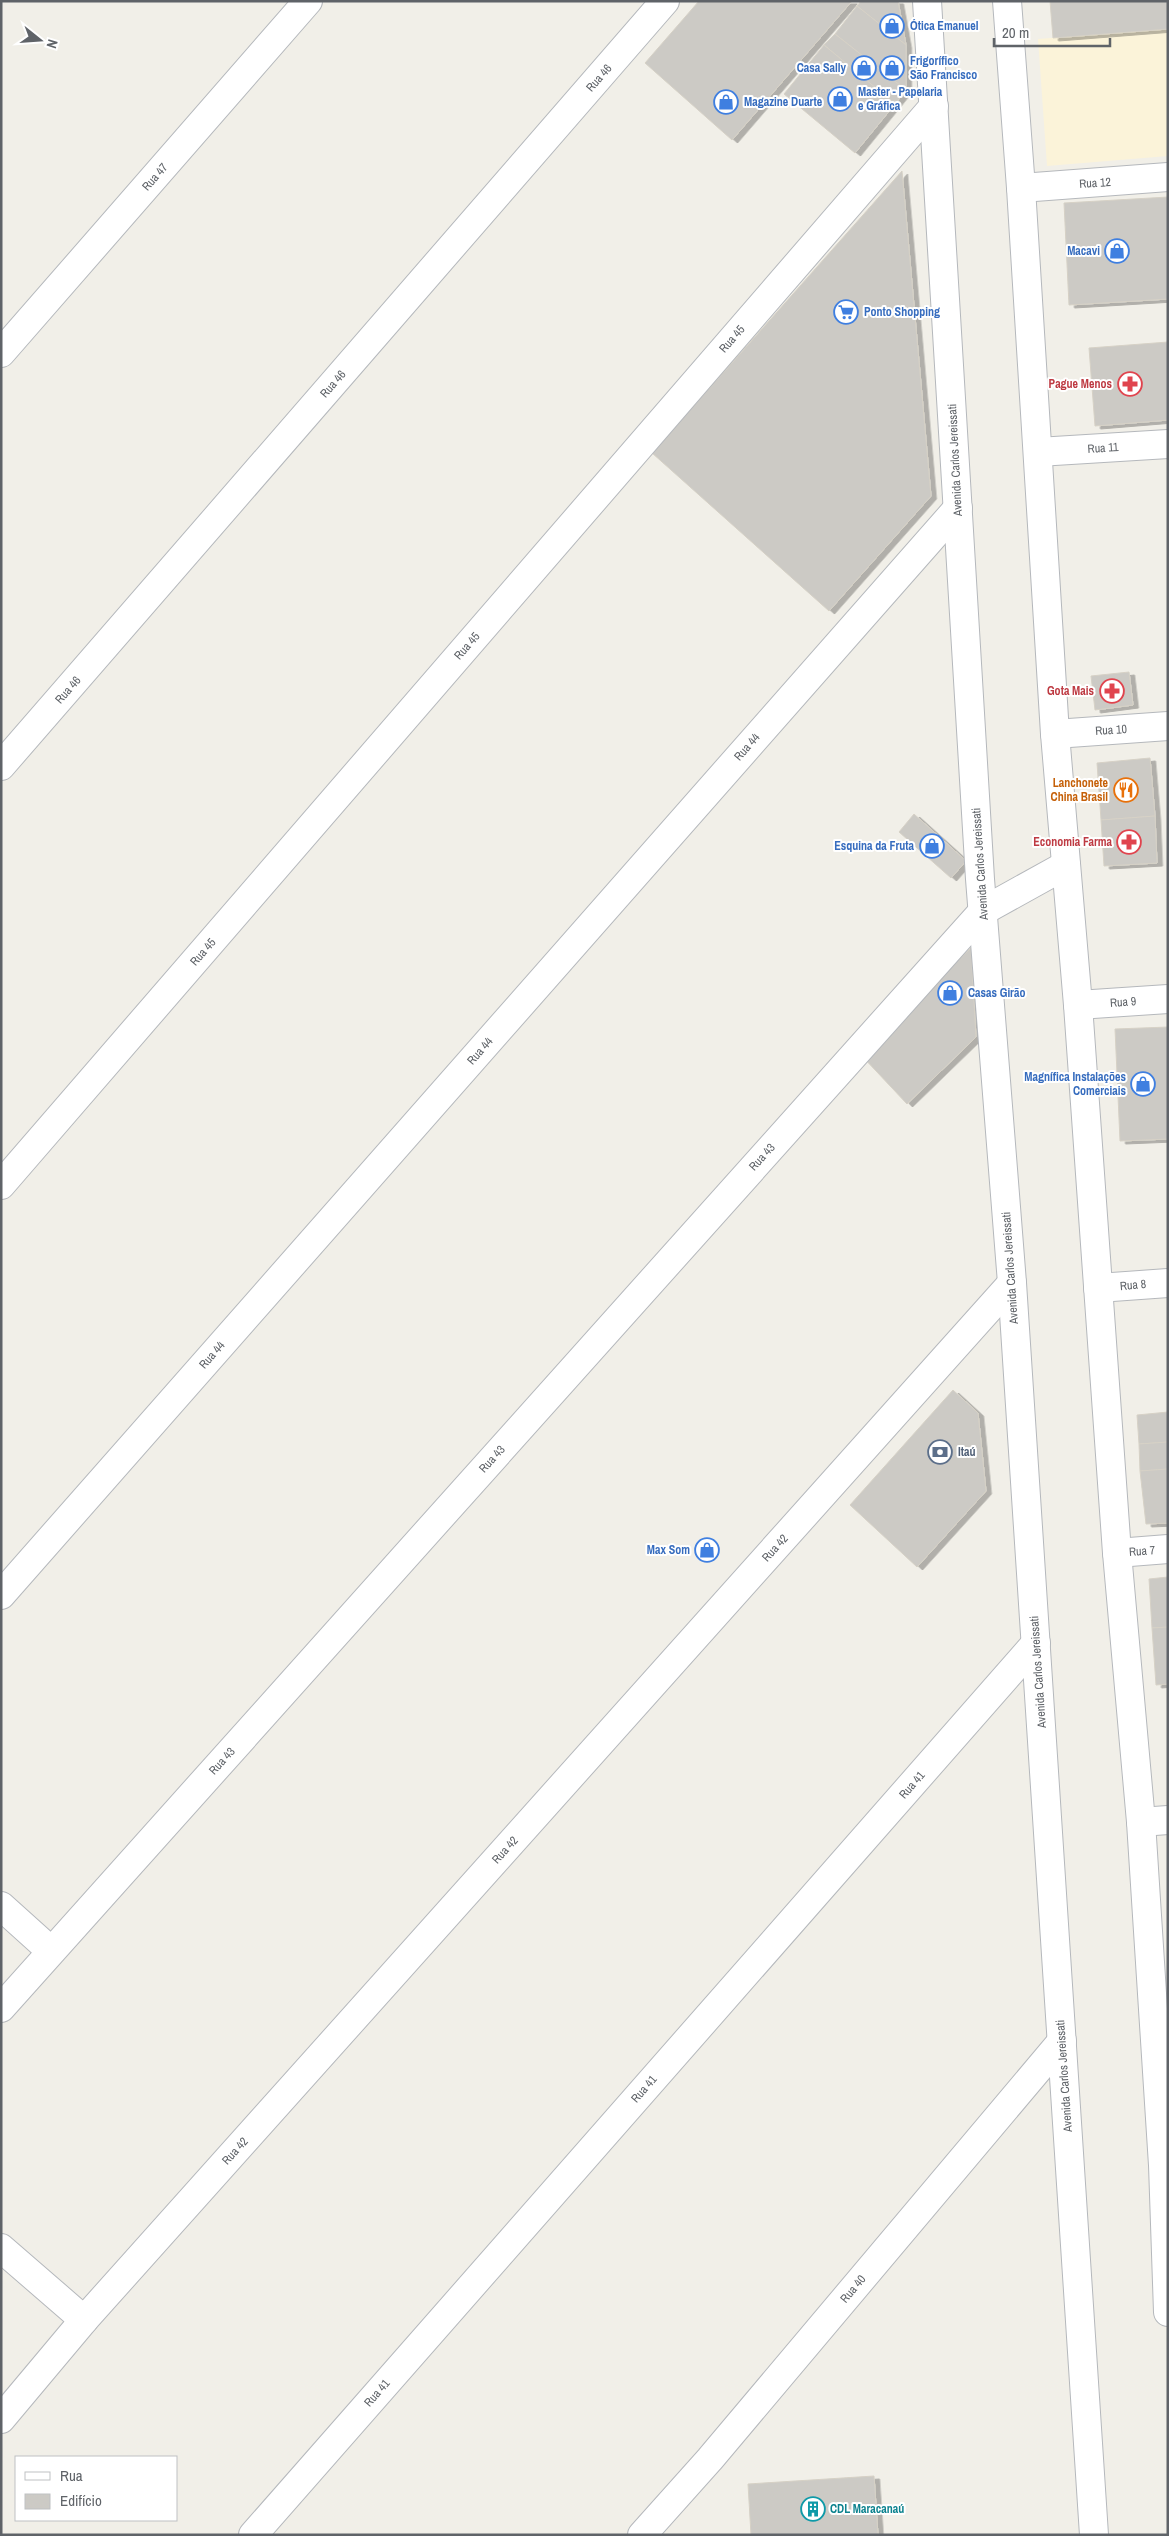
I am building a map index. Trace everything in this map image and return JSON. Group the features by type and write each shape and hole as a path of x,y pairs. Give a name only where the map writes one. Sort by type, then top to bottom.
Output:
{"street":[{"name":"Rua 47","path":"1,353 308,1"},
{"name":"Rua 46","path":"1,766 665,1"},
{"name":"Avenida Carlos Jereissati","path":"927,1 980,879 1012,1283 1094,2535"},
{"path":"1007,1 1022,188 1055,734 1078,1005 1116,1553 1141,1822 1163,2092 1163,2165 1168,2312"},
{"name":"Rua 45","path":"1,1186 934,106"},
{"name":"Rua 12","path":"1022,188 1168,178"},
{"name":"Rua 11","path":"1038,452 1168,444"},
{"name":"Rua 44","path":"1,1594 958,508"},
{"name":"Rua 10","path":"1055,734 1168,726"},
{"name":"Rua 43","path":"1,2008 984,911 1066,865"},
{"name":"Rua 9","path":"1078,1005 1168,999"},
{"name":"Rua 42","path":"1,2420 84,2320 1012,1283"},
{"name":"Rua 8","path":"1098,1288 1168,1283"},
{"name":"Rua 7","path":"1116,1553 1168,1549"},
{"name":"Rua 41","path":"253,2535 1036,1643"},
{"path":"1141,1822 1168,1820"},
{"path":"1,1906 52,1951"},
{"name":"Rua 40","path":"642,2535 716,2452 1062,2041"},
{"path":"1,2248 84,2320"}],"sand":[{"path":"1168,29 1168,156 1047,166 1038,39"}],"building":[{"name":"Magazine Duarte","path":"699,1 852,1 732,140 645,63"},
{"name":"Ótica Emanuel","path":"861,1 898,1 906,45 857,6"},
{"path":"1050,1 1168,1 1168,29 1053,38"},
{"name":"Frigorífico São Francisco","path":"857,6 906,45 906,90 835,34"},
{"name":"Casa Sally","path":"835,34 906,90 895,104 824,45"},
{"name":"Master - Papelaria e Gráfica","path":"824,45 895,104 855,153 784,94"},
{"name":"Ponto Shopping","path":"902,171 931,496 829,611 652,453"},
{"name":"Macavi","path":"1168,197 1168,299 1069,305 1064,203"},
{"name":"Pague Menos","path":"1168,342 1168,420 1095,426 1089,348"},
{"name":"Gota Mais","path":"1129,672 1133,705 1095,710 1091,676"},
{"name":"Lanchonete China Brasil","path":"1150,758 1155,816 1101,820 1097,763"},
{"name":"Esquina da Fruta","path":"914,814 966,861 951,878 899,832"},
{"name":"Economia Farma","path":"1155,816 1157,863 1104,866 1101,820"},
{"name":"Casas Girão","path":"971,948 976,1037 907,1104 861,1055"},
{"name":"Magnífica Instalações Comerciais","path":"1168,1027 1168,1139 1120,1141 1115,1029"},
{"name":"Itaú","path":"953,1390 978,1413 986,1491 917,1567 850,1505"},
{"path":"1168,1412 1168,1442 1139,1444 1137,1415"},
{"path":"1168,1442 1168,1469 1140,1471 1139,1444"},
{"path":"1168,1469 1168,1523 1146,1524 1140,1471"},
{"path":"1168,1577 1168,1627 1152,1628 1149,1579"},
{"path":"1168,1627 1168,1684 1156,1685 1152,1628"},
{"name":"CDL Maracanaú","path":"874,2476 878,2535 751,2535 748,2484"}],"place":[{"name":"Ótica Emanuel","path":"892,26"},
{"name":"Casa Sally","path":"864,68"},
{"name":"Frigorífico São Francisco","path":"892,68"},
{"name":"Master - Papelaria e Gráfica","path":"840,99"},
{"name":"Magazine Duarte","path":"726,102"},
{"name":"Macavi","path":"1117,251"},
{"name":"Ponto Shopping","path":"846,312"},
{"name":"Pague Menos","path":"1130,384"},
{"name":"Gota Mais","path":"1112,691"},
{"name":"Lanchonete China Brasil","path":"1126,790"},
{"name":"Economia Farma","path":"1129,842"},
{"name":"Esquina da Fruta","path":"932,846"},
{"name":"Casas Girão","path":"950,993"},
{"name":"Magnífica Instalações Comerciais","path":"1143,1084"},
{"name":"Itaú","path":"940,1452"},
{"name":"Max Som","path":"707,1550"},
{"name":"CDL Maracanaú","path":"813,2509"}]}
